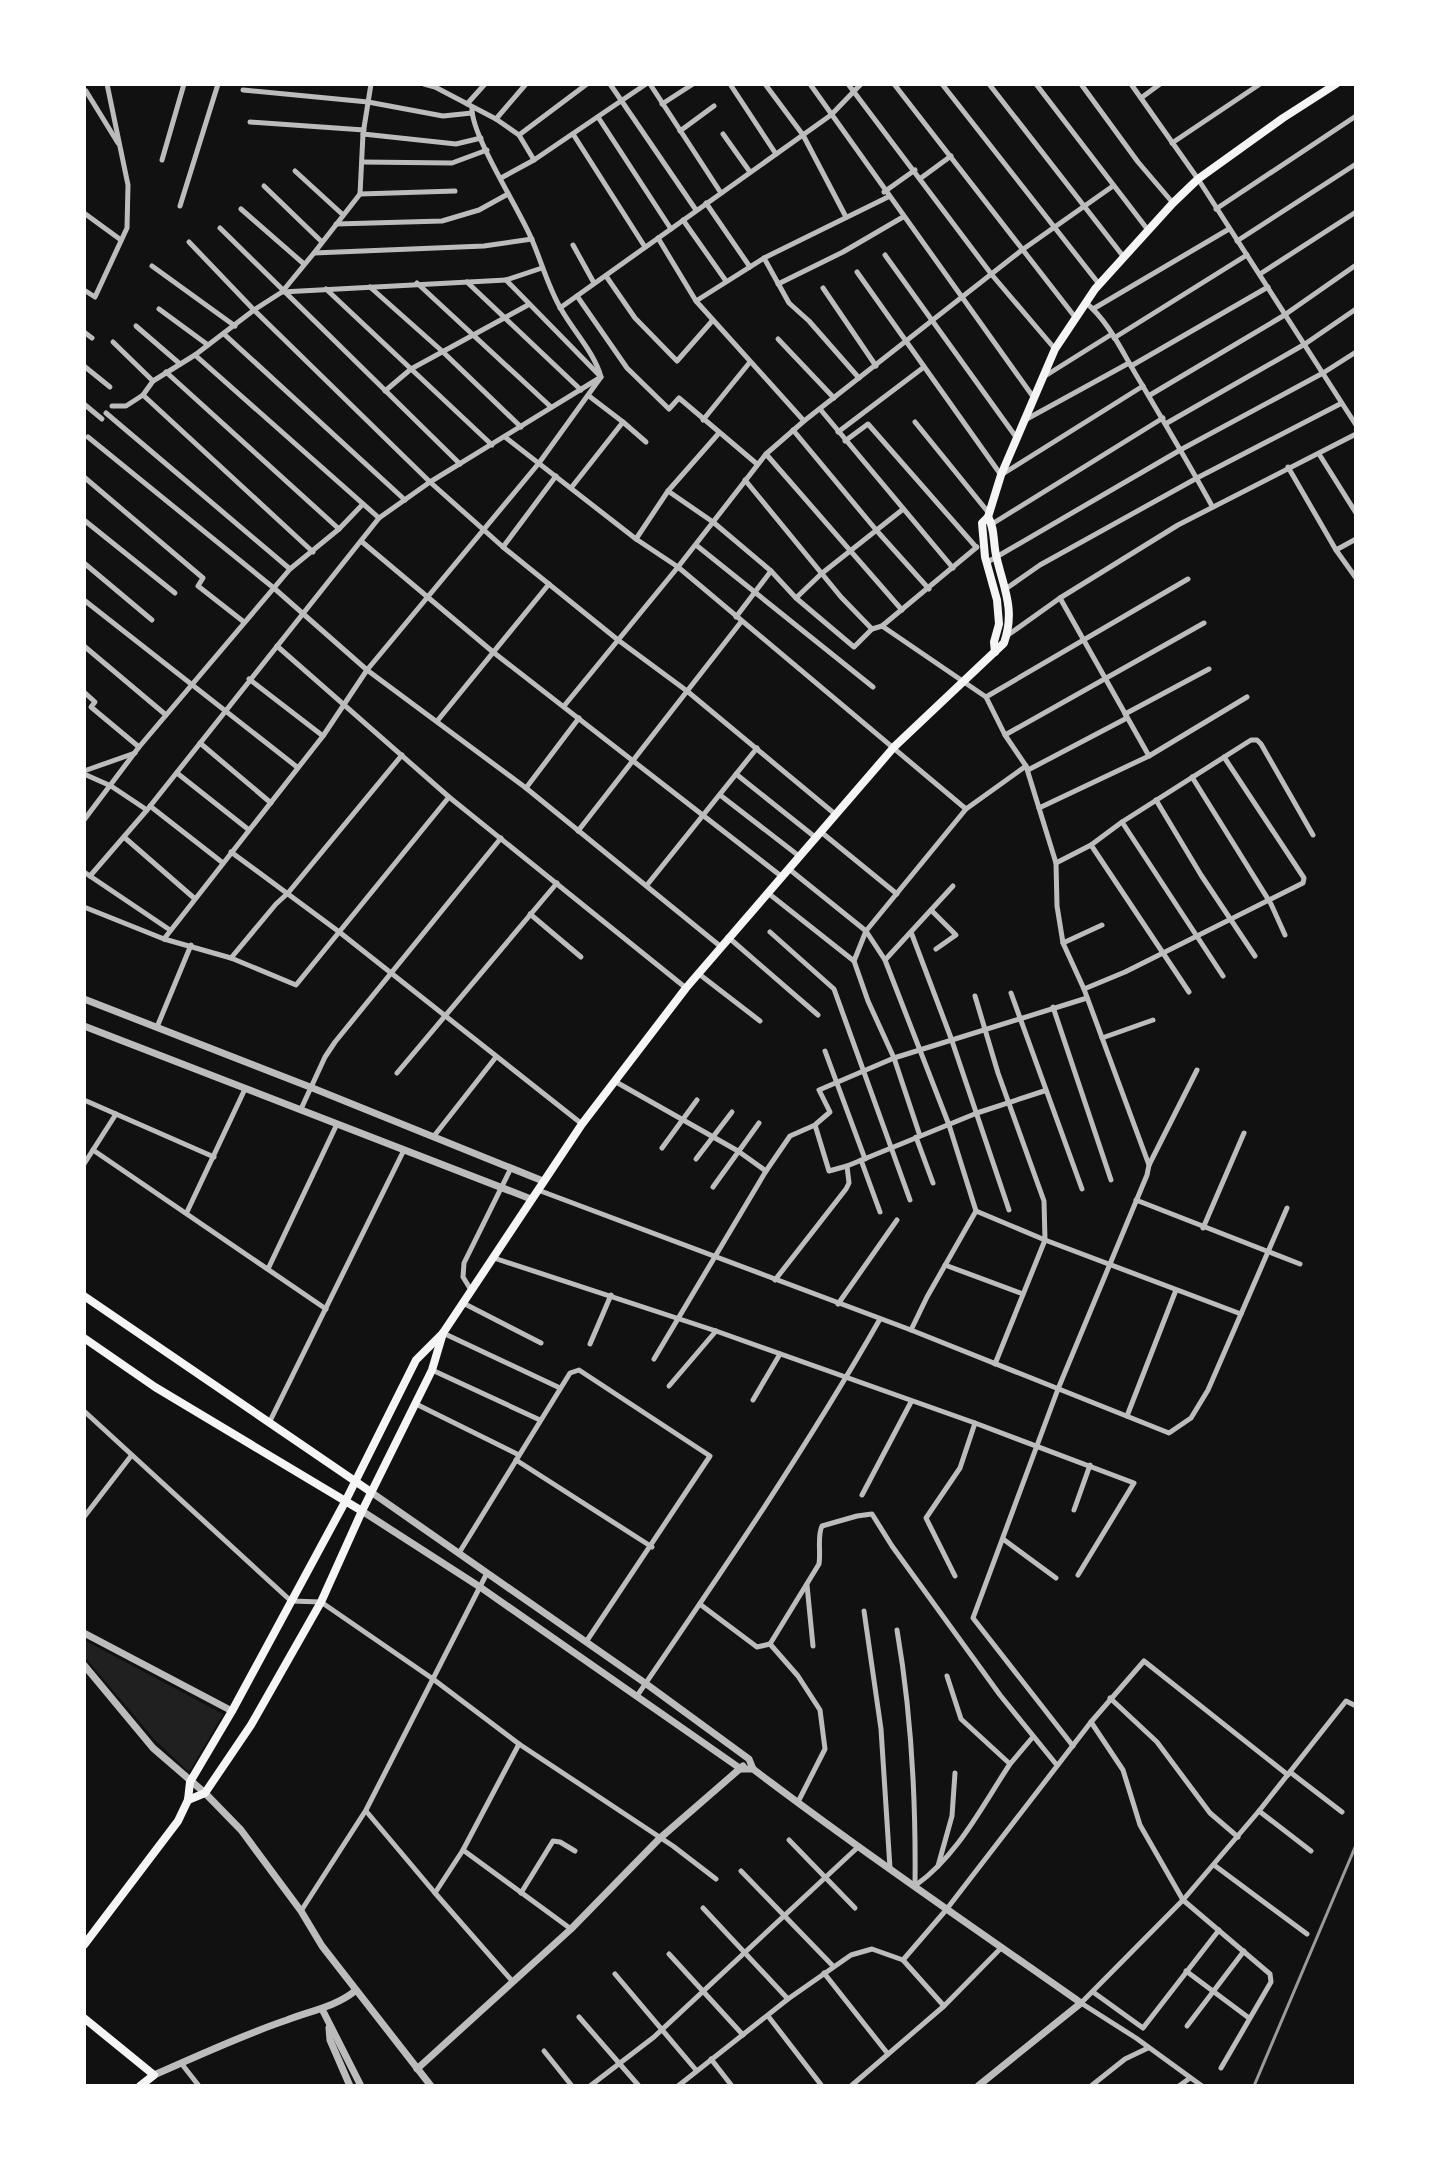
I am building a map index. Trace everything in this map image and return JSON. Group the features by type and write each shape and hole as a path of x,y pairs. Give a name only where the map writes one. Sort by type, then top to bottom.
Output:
{"main road":[{"path":"84,1945 165,1839 188,1800 190,1782 345,1502 416,1360 443,1333 582,1124 720,946 835,814 894,747 1004,643 1007,635 1007,588 996,556 989,518 1001,475 1055,349 1085,302 1123,256 1198,179 1336,84"},
{"path":"989,518 982,523 979,545 996,591 999,624 994,642 995,652"},
{"path":"84,1296 371,1492"},
{"path":"188,1800 205,1793 251,1725 321,1602 432,1370 443,1333"},
{"path":"84,1338 155,1387 362,1511"},
{"path":"84,2018 154,2075 140,2086"}],"street":[{"path":"84,290 95,297 127,228 128,185 107,84"},
{"path":"162,160 184,84"},
{"path":"180,206 218,84"},
{"path":"112,406 126,406 143,395 153,381 195,355 282,292 314,253 360,194 363,132 371,84"},
{"path":"424,84 435,86 470,108 496,119 519,135 534,160"},
{"path":"243,90 368,102 443,116 470,108 485,84"},
{"path":"496,119 526,84"},
{"path":"519,135 587,84"},
{"path":"610,84 696,210"},
{"path":"501,178 534,160 648,84 721,193"},
{"path":"662,104 693,84"},
{"path":"730,84 776,154"},
{"path":"765,84 803,135 846,217"},
{"path":"810,84 1034,398"},
{"path":"848,84 992,275 1055,349"},
{"path":"560,308 831,115 861,84"},
{"path":"894,84 1075,317"},
{"path":"942,84 1099,284"},
{"path":"989,84 1123,256"},
{"path":"1036,84 1148,230"},
{"path":"1081,84 1138,162 1173,203"},
{"path":"1131,84 1198,179 1260,274 1283,316 1305,344 1356,425"},
{"path":"1141,98 1160,84"},
{"path":"1172,143 1260,84"},
{"path":"86,91 121,147"},
{"path":"680,131 714,106"},
{"path":"164,939 323,736 367,670 539,463 601,377 597,364 560,308 532,239 481,138 470,108"},
{"path":"1216,209 1356,116"},
{"path":"598,117 671,229"},
{"path":"250,122 456,144 481,138"},
{"path":"573,134 645,247"},
{"path":"723,134 750,172"},
{"path":"362,162 452,163 487,150"},
{"path":"921,178 951,156"},
{"path":"1237,241 1356,164"},
{"path":"696,301 764,258 886,194 915,170"},
{"path":"295,171 342,214"},
{"path":"264,186 322,242"},
{"path":"564,706 766,454 1022,250 1113,186"},
{"path":"360,194 455,191"},
{"path":"335,224 442,221 479,210 508,194"},
{"path":"706,203 750,267"},
{"path":"241,209 304,264"},
{"path":"1260,274 1356,212"},
{"path":"84,213 121,240"},
{"path":"778,284 843,252 903,217"},
{"path":"683,220 726,281"},
{"path":"220,228 460,464"},
{"path":"1093,309 1229,229"},
{"path":"658,238 696,301 804,421"},
{"path":"314,253 484,246 532,239"},
{"path":"189,242 254,310 484,531 618,640 687,691 835,814"},
{"path":"573,245 594,283"},
{"path":"885,255 1016,438"},
{"path":"1043,378 1247,255"},
{"path":"764,258 789,303 859,378"},
{"path":"1150,395 1283,316 1356,265"},
{"path":"152,266 235,326"},
{"path":"282,292 506,280 542,268"},
{"path":"857,272 1001,475 1143,386"},
{"path":"606,276 635,318 677,361 713,320"},
{"path":"506,280 601,377"},
{"path":"467,282 581,390"},
{"path":"417,283 551,407"},
{"path":"369,287 442,351 521,428"},
{"path":"1025,420 1268,287"},
{"path":"325,288 492,445"},
{"path":"823,288 876,366"},
{"path":"577,296 627,368 669,409 679,398 757,464"},
{"path":"1085,302 1113,336 1150,395 1212,506"},
{"path":"385,391 411,369 528,305"},
{"path":"159,309 208,345"},
{"path":"915,422 989,518 1305,344 1356,309"},
{"path":"136,326 180,364"},
{"path":"84,332 92,338"},
{"path":"224,334 405,500"},
{"path":"778,339 834,398"},
{"path":"113,342 153,381"},
{"path":"986,563 1356,352"},
{"path":"195,355 379,518"},
{"path":"703,420 751,362"},
{"path":"84,366 110,387"},
{"path":"838,432 924,367"},
{"path":"166,372 339,529"},
{"path":"90,876 177,773 379,518 430,482 601,377"},
{"path":"143,395 313,552"},
{"path":"589,396 646,442"},
{"path":"84,404 104,416 290,569"},
{"path":"1007,588 1040,565 1197,478 1340,404"},
{"path":"820,409 953,568"},
{"path":"571,488 623,422"},
{"path":"668,491 713,522 854,647 872,629 882,626 979,545 868,424 845,441"},
{"path":"793,430 929,589"},
{"path":"636,539 668,491 719,433"},
{"path":"1007,635 1060,598 1212,506 1356,434"},
{"path":"88,437 275,589 367,670 526,788 720,946"},
{"path":"505,437 636,539 678,567 966,809"},
{"path":"766,454 902,610"},
{"path":"1319,454 1356,513"},
{"path":"1288,467 1336,550 1356,578"},
{"path":"503,547 556,476"},
{"path":"84,477 203,578 198,586 244,622"},
{"path":"745,480 821,574 872,629"},
{"path":"84,820 137,750 290,569 339,529 363,504"},
{"path":"796,598 821,574 902,510"},
{"path":"84,520 175,593"},
{"path":"1336,550 1356,539"},
{"path":"360,541 493,652 782,877"},
{"path":"696,545 873,687"},
{"path":"84,563 152,620"},
{"path":"578,831 687,691 771,571"},
{"path":"986,697 1188,579"},
{"path":"438,720 549,584"},
{"path":"1060,598 1149,756"},
{"path":"84,600 297,767"},
{"path":"1005,735 1204,623"},
{"path":"882,626 986,697 1005,735 1028,770 1127,718 1125,714"},
{"path":"84,646 166,715"},
{"path":"277,646 449,797 686,988"},
{"path":"1125,714 1209,669"},
{"path":"249,679 323,736"},
{"path":"84,692 95,702 91,707 137,750"},
{"path":"1039,808 1149,756 1247,697"},
{"path":"526,788 579,718"},
{"path":"1056,863 1091,845 1251,740 1257,740 1313,835"},
{"path":"200,743 271,803"},
{"path":"647,885 757,748"},
{"path":"84,772 137,750"},
{"path":"231,958 402,755"},
{"path":"1084,989 1299,886 1304,878 1224,757"},
{"path":"1026,766 1056,863 1057,906 1063,943 1084,989 1149,1165"},
{"path":"854,961 866,931 966,809 1026,766"},
{"path":"84,772 148,808 223,863"},
{"path":"177,773 249,830"},
{"path":"736,774 897,894"},
{"path":"1192,777 1268,899 1285,935"},
{"path":"720,795 799,856"},
{"path":"84,907 164,939 231,958 296,985 449,797"},
{"path":"1156,800 1255,956"},
{"path":"1122,822 1223,976"},
{"path":"124,837 194,898"},
{"path":"301,1109 335,1042 501,838"},
{"path":"1091,845 1189,992"},
{"path":"231,852 338,931 582,1124"},
{"path":"789,869 866,931 885,960 949,1125 976,1211 911,1330"},
{"path":"84,872 170,930"},
{"path":"397,1073 557,883"},
{"path":"885,960 953,886"},
{"path":"768,893 854,961 894,1058 933,1183"},
{"path":"931,910 956,935 936,949"},
{"path":"530,914 581,957"},
{"path":"1063,943 1102,925"},
{"path":"770,932 834,989 910,1200"},
{"path":"911,932 951,1038 1009,1210"},
{"path":"728,937 818,1015"},
{"path":"156,1028 191,945"},
{"path":"698,973 760,1021"},
{"path":"1011,993 1082,1189"},
{"path":"975,996 998,1073 1044,1201 1045,1240 995,1364"},
{"path":"654,1359 714,1256 790,1136 815,1125 830,1112 819,1090 951,1038 1087,998"},
{"path":"84,999 543,1181"},
{"path":"1053,1007 1111,1180"},
{"path":"1102,1038 1153,1020"},
{"path":"84,1026 531,1199"},
{"path":"825,1051 880,1212"},
{"path":"434,1136 496,1057"},
{"path":"1073,1746 973,1618 1058,1389 1149,1165 1197,1070"},
{"path":"616,1082 738,1151 766,1171"},
{"path":"187,1212 245,1089"},
{"path":"815,1125 829,1171 977,1113 1044,1091"},
{"path":"84,1100 214,1157"},
{"path":"662,1148 697,1100"},
{"path":"696,1159 732,1112"},
{"path":"84,1164 116,1114"},
{"path":"713,1187 759,1123"},
{"path":"268,1269 338,1124"},
{"path":"1203,1228 1244,1133"},
{"path":"93,1150 326,1309"},
{"path":"270,1421 404,1150"},
{"path":"775,1280 846,1189 849,1183 847,1166"},
{"path":"471,1290 463,1277 464,1263 511,1168"},
{"path":"537,1190 911,1330 1169,1433 1191,1418 1208,1390 1287,1208"},
{"path":"1136,1200 1300,1264"},
{"path":"976,1211 1241,1314"},
{"path":"838,1304 897,1220"},
{"path":"493,1257 847,1377 1134,1483 1078,1575"},
{"path":"945,1265 1023,1294"},
{"path":"1127,1416 1176,1290"},
{"path":"590,1344 611,1295"},
{"path":"462,1303 541,1343"},
{"path":"637,1696 701,1605 847,1377 880,1319"},
{"path":"669,1386 716,1331"},
{"path":"443,1333 560,1388"},
{"path":"753,1400 780,1354"},
{"path":"432,1370 540,1420"},
{"path":"459,1553 570,1373 579,1370 710,1456 586,1642"},
{"path":"862,1495 911,1402"},
{"path":"415,1404 517,1457 652,1547"},
{"path":"84,1411 291,1601 321,1602 433,1679 519,1744 673,1846 716,1879"},
{"path":"955,1576 926,1518 960,1468 975,1423"},
{"path":"84,1517 131,1456"},
{"path":"1074,1510 1090,1465"},
{"path":"371,1492 749,1759 753,1769 857,1848 1202,2086"},
{"path":"362,1511 480,1587 741,1769 753,1769"},
{"path":"701,1605 757,1647 770,1644 819,1564 822,1548 819,1530 822,1526 872,1514 1032,1738 1056,1764"},
{"path":"1003,1539 1056,1578"},
{"path":"301,1911 366,1810 487,1572"},
{"path":"807,1584 813,1646"},
{"path":"864,1611 881,1729 890,1869"},
{"path":"897,1630 903,1664 916,1820 915,1886"},
{"path":"84,1633 232,1711"},
{"path":"770,1644 798,1676 820,1710 825,1749 797,1803"},
{"path":"903,1960 946,1910 1056,1764 1144,1661 1342,1812"},
{"path":"84,1665 153,1748 205,1793 241,1830 355,1991 431,2086"},
{"path":"947,1676 961,1719 1010,1764"},
{"path":"1110,1698 1157,1742 1210,1813 1238,1837"},
{"path":"978,2086 1093,1992 1214,1865 1346,1701 1356,1706"},
{"path":"1091,1722 1123,1770 1140,1825 1183,1900 1272,1977 1221,2068"},
{"path":"915,1886 936,1870 953,1851 1010,1764 1032,1738"},
{"path":"435,1893 463,1850 519,1744"},
{"path":"417,2069 571,1929 659,1839 749,1759"},
{"path":"936,1870 952,1816 955,1773"},
{"path":"366,1810 513,1982"},
{"path":"1259,1811 1311,1851"},
{"path":"789,1840 855,1908"},
{"path":"521,1893 553,1841 575,1851"},
{"path":"590,2086 662,2029 857,1848"},
{"path":"463,1850 571,1929"},
{"path":"1214,1865 1307,1934"},
{"path":"741,1871 833,1966"},
{"path":"703,1908 788,1999"},
{"path":"1093,1992 1143,2028 1219,1930"},
{"path":"851,2086 944,2006 1002,1947"},
{"path":"678,2086 788,1999 851,1955 872,1949 903,1960 944,2006"},
{"path":"1187,2026 1244,1951"},
{"path":"669,1954 743,2035"},
{"path":"1186,1971 1249,2018"},
{"path":"824,1973 888,2054"},
{"path":"615,1974 696,2070"},
{"path":"154,2075 286,2020 346,1999 355,1991"},
{"path":"322,2009 361,2086"},
{"path":"768,2016 822,2086"},
{"path":"579,2017 639,2086"},
{"path":"329,2026 330,2040 350,2086"},
{"path":"1091,2086 1125,2059 1148,2048"},
{"path":"544,2051 572,2086"},
{"path":"711,2059 732,2086"},
{"path":"181,2063 199,2086"},
{"path":"1179,2086 1190,2078"}],"shaded area":[{"path":"84,1640 223,1714 189,1772 155,1740 84,1656"}],"railway":[{"path":"1254,2086 1356,1845"}]}
